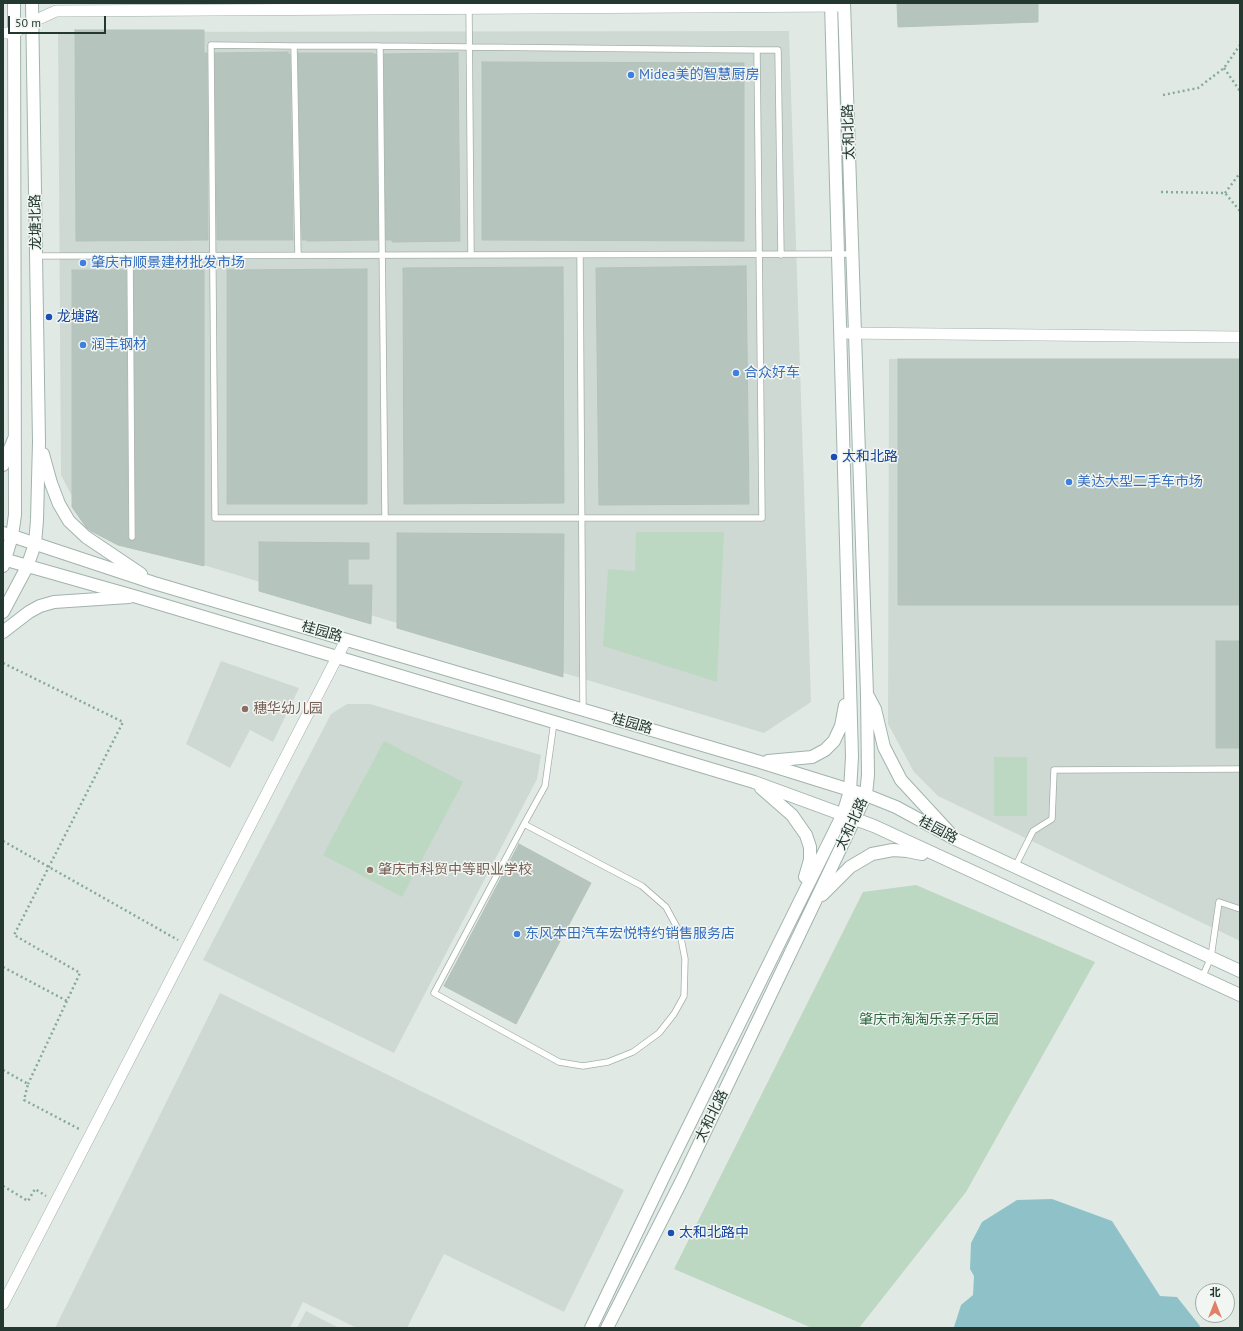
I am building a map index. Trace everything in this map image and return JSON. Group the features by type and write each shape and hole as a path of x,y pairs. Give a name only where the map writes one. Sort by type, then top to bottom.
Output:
{"main road":[{"name":"龙塘北路","path":"4,562 8,535 16,515 9,33 14,3"},
{"name":"龙塘北路","path":"32,3 39,442"},
{"name":"太和北路","path":"591,1328 668,1166 843,814 850,791 852,767 831,5"},
{"name":"太和北路","path":"607,1328 684,1175 866,795 868,775 866,694 844,5"},
{"path":"3,464 16,434"},
{"path":"3,612 27,567 35,544 39,442"},
{"path":"39,442 51,483 69,521 86,537 154,583"},
{"name":"桂园路","path":"8,535 154,583 583,709 866,795 896,807 955,839 1240,971"},
{"path":"4,562 137,597 754,782 874,826 1240,995"},
{"path":"3,632 29,612 54,602 137,597"},
{"path":"760,762 812,757 825,750 834,741 841,726 849,679"},
{"path":"866,694 875,709 884,747 901,780 955,839"},
{"path":"754,782 792,815 806,835 810,847 810,860 798,905"},
{"path":"815,904 850,867 872,854 893,850 907,851 943,859"}],"street":[{"path":"9,33 56,11 844,5"},
{"path":"841,333 1240,337"},
{"path":"3,1304 346,640"}],"lane":[{"path":"469,8 471,255"},
{"path":"757,50 762,518 215,518 211,45 778,50 781,255"},
{"path":"294,46 298,255"},
{"path":"380,46 386,518"},
{"path":"36,256 853,254"},
{"path":"580,255 583,709"},
{"path":"130,256 132,538"},
{"path":"524,824 642,886 666,907 680,933 685,960 684,996 674,1014 659,1033 632,1052 608,1062 583,1066 559,1062 434,993 524,824 545,786 554,722"},
{"path":"1015,867 1033,831 1052,819 1054,770 1240,769"},
{"path":"1202,978 1211,957 1219,902 1240,909"}],"path":[{"path":"1163,95 1198,88 1224,68 1240,45"},
{"path":"1224,68 1240,91"},
{"path":"1225,193 1240,173"},
{"path":"1161,192 1225,193 1240,211"},
{"path":"3,663 123,722 14,935 80,972 28,1084 24,1100 90,1136"},
{"path":"3,841 188,946"},
{"path":"3,967 66,1001"},
{"path":"3,1070 28,1084"},
{"path":"3,1186 28,1201 35,1189 56,1202"}],"shaded area":[{"path":"789,31 811,702 764,733 110,537 76,504 61,475 58,32"},
{"path":"889,359 1240,359 1240,941 938,796 914,772 888,724"},
{"name":"穗华幼儿园","path":"221,661 299,688 273,742 250,730 230,768 186,744"},
{"name":"肇庆市科贸中等职业学校","path":"347,704 370,704 541,755 537,779 394,1053 203,960 331,714"},
{"path":"220,993 624,1190 564,1312 444,1254 407,1328 357,1328 303,1302 290,1328 55,1328"},
{"path":"306,1311 339,1328 297,1328"}],"green space":[{"path":"636,532 724,532 717,682 603,646 608,569 635,571"},
{"path":"384,741 463,782 402,897 323,855"},
{"path":"994,757 1027,757 1027,816 994,816"},
{"name":"肇庆市淘淘乐亲子乐园","path":"916,885 1095,962 966,1192 859,1328 812,1328 674,1269 863,892"}],"water":[{"path":"1052,1199 1112,1221 1160,1296 1177,1297 1195,1320 1195,1323 1198,1323 1200,1326 1199,1328 953,1328 961,1305 973,1295 974,1276 970,1269 971,1243 982,1222 1017,1200"}],"building":[{"path":"897,3 1038,3 1038,22 898,27"},
{"path":"75,30 204,30 204,53 207,53 208,240 76,241"},
{"path":"288,52 288,54 290,54 293,240 217,240 215,53"},
{"path":"298,53 376,54 378,240 302,240"},
{"path":"458,53 460,241 392,242 392,240 386,240 384,54"},
{"path":"482,62 744,63 744,241 482,240"},
{"path":"746,266 749,504 599,505 596,268"},
{"path":"563,267 564,503 404,504 403,268"},
{"path":"367,269 367,504 227,504 227,270"},
{"path":"72,270 126,270 128,537 132,541 136,537 134,270 204,270 204,566 118,545 86,527 72,507"},
{"name":"美达大型二手车市场","path":"898,359 1240,359 1240,605 898,605"},
{"path":"397,533 564,534 563,677 397,628"},
{"path":"259,542 369,543 369,559 348,559 348,585 372,585 371,624 259,591"},
{"path":"1216,641 1240,641 1240,748 1216,748"},
{"name":"东风本田汽车宏悦特约销售服务店","path":"519,844 591,883 516,1024 444,986"}],"place":[{"name":"Midea美的智慧厨房","path":"631,75"},
{"name":"肇庆市顺景建材批发市场","path":"83,263"},
{"name":"龙塘路","path":"49,317"},
{"name":"润丰钢材","path":"83,345"},
{"name":"合众好车","path":"736,373"},
{"name":"太和北路","path":"834,457"},
{"name":"美达大型二手车市场","path":"1069,482"},
{"name":"穗华幼儿园","path":"245,709"},
{"name":"肇庆市科贸中等职业学校","path":"370,870"},
{"name":"东风本田汽车宏悦特约销售服务店","path":"517,934"},
{"name":"太和北路中","path":"671,1233"}]}
